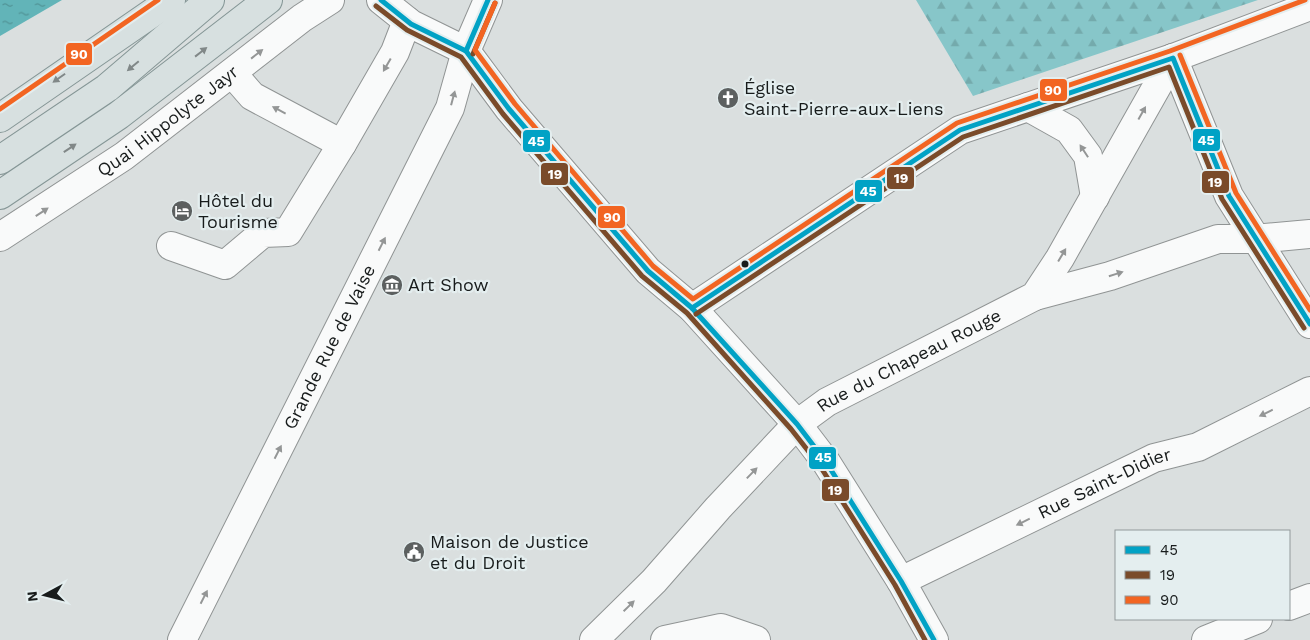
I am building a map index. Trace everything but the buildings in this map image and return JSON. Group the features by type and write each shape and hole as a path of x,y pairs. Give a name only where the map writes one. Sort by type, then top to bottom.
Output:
{"main road":[{"path":"0,118 171,0"},
{"path":"0,160 107,88 210,0"},
{"name":"Quai Hippolyte Jayr","path":"0,194 119,115 268,0"}],"street":[{"name":"Quai Hippolyte Jayr","path":"0,237 124,156 302,18 330,0"},
{"path":"381,0 407,21 466,51 509,109 648,270 692,308 797,424 826,462 901,581 934,640"},
{"name":"Grande Rue de Vaise","path":"182,640 450,108 466,51 488,0"},
{"path":"692,308 960,130 1173,58 1310,6"},
{"path":"171,246 225,265 263,234 288,232 395,52 407,21"},
{"path":"1035,296 1060,258 1173,58"},
{"path":"1173,58 1229,196 1254,239 1310,324"},
{"path":"232,73 252,96 342,144"},
{"path":"1028,107 1069,130 1088,156 1095,197"},
{"name":"Rue du Chapeau Rouge","path":"594,640 654,581 718,508 797,424 827,402 1035,296 1110,276 1218,240 1310,234"},
{"name":"Rue Saint-Didier","path":"901,581 1154,458 1198,447 1310,391"},
{"path":"1290,606 1310,598"},
{"path":"1206,640 1256,620"},
{"path":"665,640 721,628 756,640"}],"green space":[{"path":"916,0 1258,0 973,96"}],"water":[{"path":"0,0 62,0 0,36"}],"transit line":[{"name":"90","path":"0,109 158,0"},
{"name":"45","path":"381,0 411,24 466,51 509,109 648,271 692,308 797,424 826,462 901,581 934,640"},
{"name":"45","path":"466,51 488,0"},
{"name":"90","path":"495,3 475,50 515,104 653,266 693,299 957,123 1170,51 1305,0"},
{"name":"19","path":"473,54 495,3"},
{"name":"19","path":"376,6 407,30 461,57 503,114 642,276 687,313 791,429 820,466 895,585 925,640"},
{"name":"90","path":"1180,55 1236,193 1310,310"},
{"name":"45","path":"692,308 960,130 1173,58 1229,196 1310,324"},
{"name":"19","path":"696,314 963,137 1169,67 1222,199 1304,328"}],"place":[{"name":"Église Saint-Pierre-aux-Liens","path":"728,98"},
{"name":"Hôtel du Tourisme","path":"182,211"},
{"name":"Art Show","path":"392,285"},
{"name":"Maison de Justice et du Droit","path":"414,552"}]}
